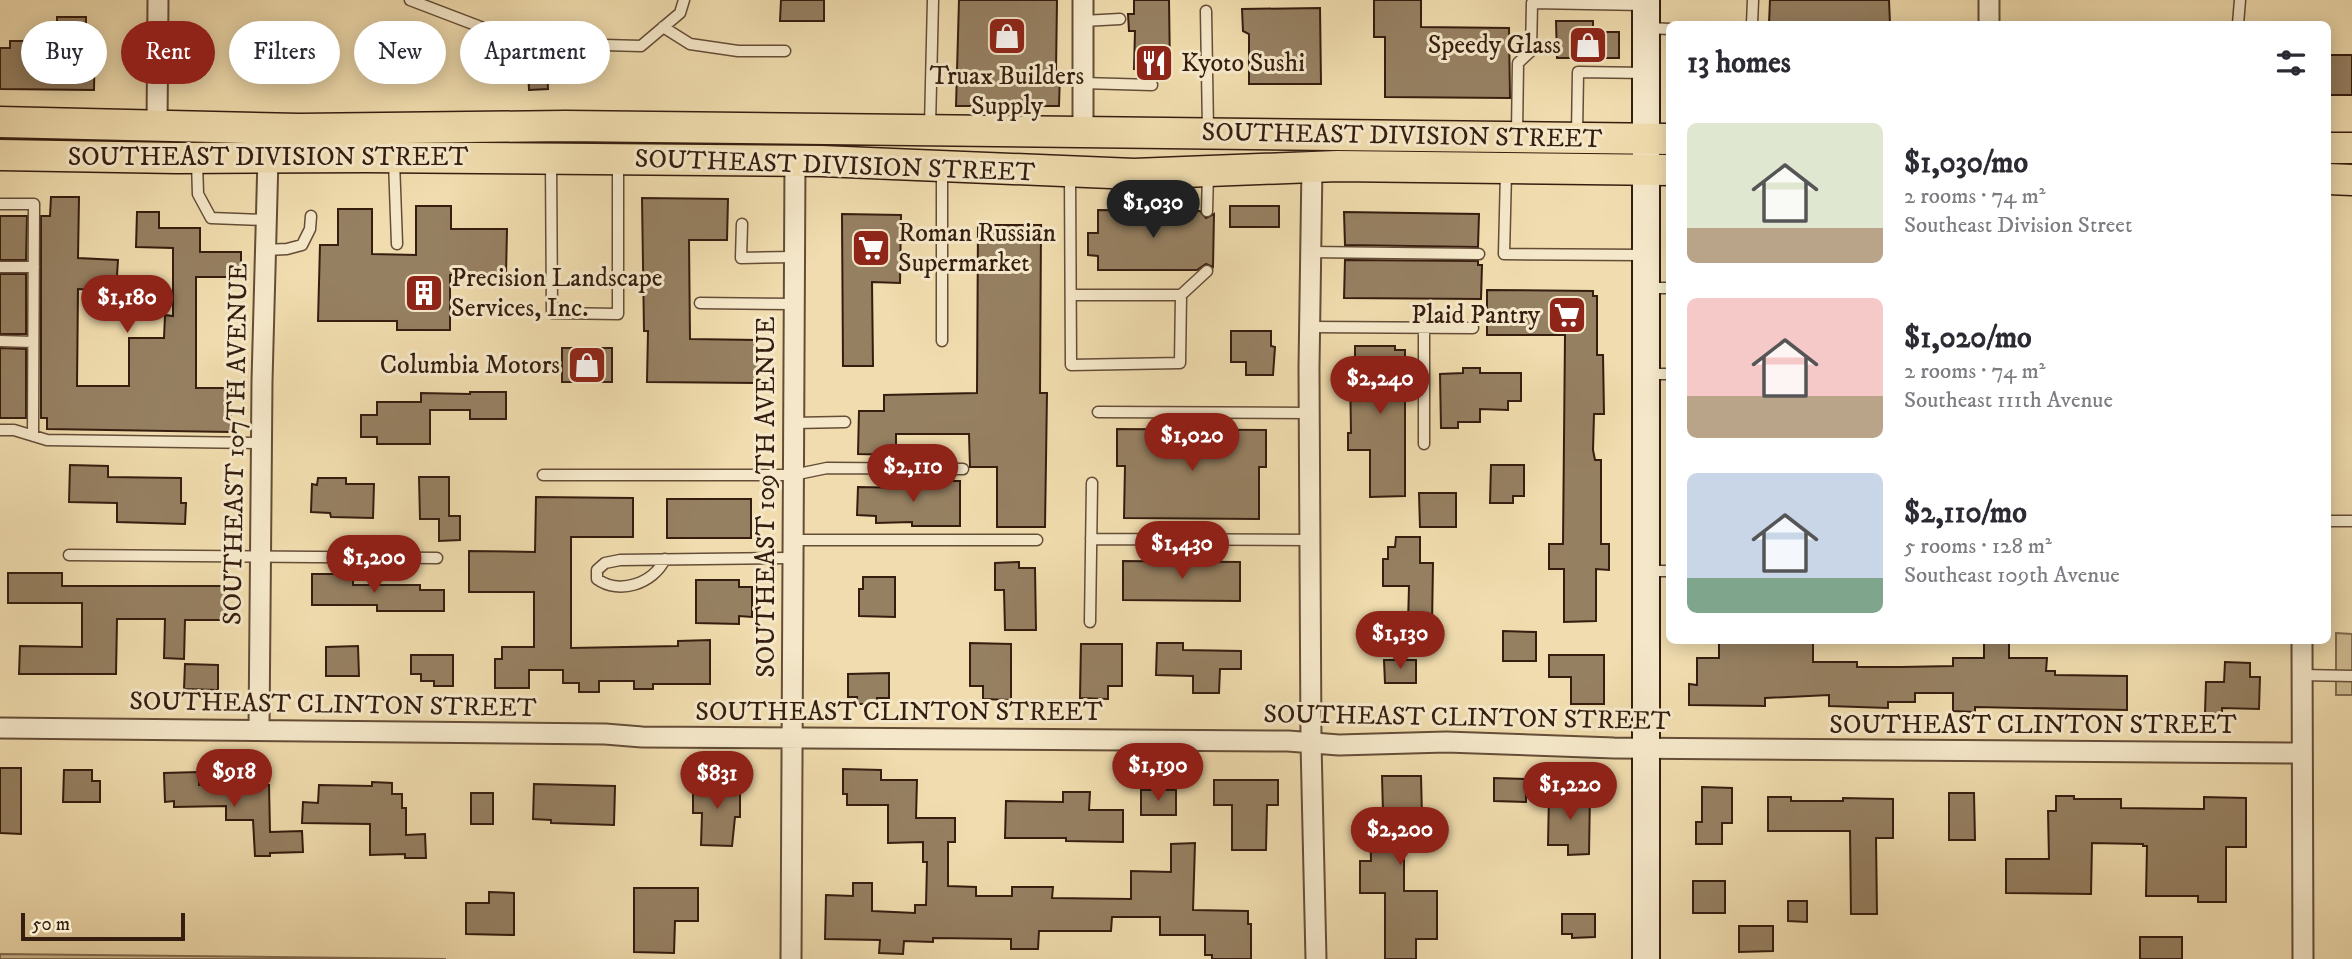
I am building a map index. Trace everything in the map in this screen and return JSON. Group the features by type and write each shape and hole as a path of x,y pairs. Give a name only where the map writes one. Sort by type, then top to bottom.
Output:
{"main road":[{"path":"1646,959 1646,749 1658,571 1658,288 1647,255 1658,170 1658,139 1646,74 1652,16"},
{"name":"SOUTHEAST DIVISION STREET","path":"0,122 299,129 565,126 1658,139"},
{"path":"46,156 75,142 145,143 154,139 157,127"},
{"path":"795,161 834,130"},
{"path":"942,166 958,154 1058,154 1072,151 1083,132"},
{"path":"2331,148 2352,148"},
{"name":"SOUTHEAST DIVISION STREET","path":"0,155 795,161 1070,173 1208,172 1312,166 1658,170"},
{"path":"2331,179 2352,180"}],"street":[{"path":"157,127 158,0"},
{"path":"1083,0 1083,132"},
{"path":"1989,0 1989,21"},
{"name":"SOUTHEAST 107TH AVENUE","path":"259,730 261,443 268,158"},
{"name":"SOUTHEAST 109TH AVENUE","path":"791,959 795,161"},
{"path":"1312,166 1309,413 1311,743 1316,959"},
{"path":"2302,644 2303,959"},
{"name":"SOUTHEAST CLINTON STREET","path":"0,728 1288,741 1403,745 1481,743 1646,749 2302,753"}],"lane":[{"path":"410,0 465,21"},
{"path":"610,45 641,46 680,13 684,0"},
{"path":"930,130 933,0"},
{"path":"1752,21 1753,0"},
{"path":"2238,21 2240,0"},
{"path":"1517,137 1518,63 1531,51 1532,3 1652,16"},
{"path":"1206,11 1208,134"},
{"path":"1083,21 1120,19"},
{"path":"663,27 690,44 738,51 785,51"},
{"path":"1577,138 1578,72 1646,74"},
{"path":"1083,83 1152,85"},
{"path":"394,157 397,244"},
{"path":"197,158 198,194 211,218 266,220"},
{"path":"551,160 552,313 605,314 618,314 618,160"},
{"path":"942,166 942,341"},
{"path":"1506,168 1504,254 1647,255"},
{"path":"1207,211 1208,172"},
{"path":"1070,173 1072,365 1180,363 1181,295"},
{"path":"0,204 34,204 33,436"},
{"path":"265,250 302,245 310,229 311,216"},
{"path":"742,224 741,258 794,257"},
{"path":"1310,252 1479,254"},
{"path":"0,267 34,267"},
{"path":"1072,295 1181,295 1207,271"},
{"path":"700,303 794,304"},
{"path":"1309,327 1473,328"},
{"path":"1424,327 1424,443"},
{"path":"0,341 33,342"},
{"path":"1098,412 1309,413"},
{"path":"793,423 845,422"},
{"path":"0,430 14,430 47,440 261,443"},
{"path":"543,475 793,475 827,468 963,469"},
{"path":"1090,622 1092,483"},
{"path":"2331,521 2352,522"},
{"path":"1091,539 1310,540"},
{"path":"665,559 648,579 623,587 607,586 597,579 597,570 605,563 620,560 792,549 1037,540"},
{"path":"69,555 437,558"},
{"path":"2302,675 2352,676"}],"shaded area":[{"path":"2336,633 2352,634 2352,695 2336,695"},
{"path":"0,954 446,959 0,959"}],"building":[{"path":"781,0 824,0 824,21 780,21"},
{"name":"Truax Builders Supply","path":"959,0 1057,0 1056,72 1060,72 1059,106 956,106"},
{"path":"1134,0 1169,0 1170,70 1134,69 1135,31 1129,31 1128,14 1134,14"},
{"path":"1374,0 1421,0 1421,27 1509,28 1510,98 1385,97 1385,37 1374,37"},
{"path":"1770,0 1889,0 1890,21 1769,21"},
{"path":"1320,8 1321,84 1249,84 1249,34 1243,31 1242,9"},
{"path":"57,17 86,17 86,21 57,21"},
{"name":"Speedy Glass","path":"1556,21 1593,21 1593,32 1619,32 1619,58 1557,58"},
{"path":"10,41 21,41 21,84 94,84 94,90 0,89 0,48 10,48"},
{"path":"2331,55 2352,55 2352,95 2331,95"},
{"path":"529,84 548,84 548,89 529,90"},
{"path":"51,197 79,197 78,258 118,260 116,291 78,289 77,386 129,386 129,338 164,338 165,315 173,316 173,248 136,247 137,212 159,212 159,228 200,228 200,252 241,252 241,277 196,277 196,388 231,388 230,432 47,429 47,418 41,418 41,216 50,216"},
{"path":"642,198 728,199 727,240 689,240 690,339 758,340 758,383 647,382 648,331 644,331"},
{"path":"416,206 451,206 451,229 507,229 506,275 450,275 450,330 397,330 397,321 318,321 320,245 338,245 338,209 372,209 372,254 416,255"},
{"path":"1230,206 1279,206 1279,227 1230,227"},
{"path":"1098,210 1200,211 1206,218 1214,214 1213,267 1206,264 1197,270 1098,270 1098,256 1088,255 1088,233 1098,233"},
{"path":"1344,212 1479,214 1478,247 1345,245"},
{"name":"Roman Russian Supermarket","path":"842,214 901,215 900,283 872,282 873,366 843,366"},
{"path":"0,216 27,216 26,260 0,260"},
{"path":"978,225 1041,225 1040,393 1047,393 1045,527 997,527 997,467 970,467 969,434 896,434 896,455 858,454 859,411 884,411 884,395 977,393"},
{"path":"1345,260 1478,261 1478,265 1482,265 1481,299 1344,298"},
{"path":"0,274 26,274 26,334 0,334"},
{"path":"1487,290 1593,291 1593,296 1597,296 1597,355 1603,355 1604,414 1594,414 1593,450 1595,460 1601,460 1601,544 1609,544 1609,570 1596,569 1596,621 1564,622 1564,569 1549,569 1549,544 1563,544 1565,335 1487,335"},
{"path":"1231,331 1271,331 1271,346 1275,347 1273,375 1246,375 1246,362 1231,362"},
{"path":"1355,346 1395,346 1395,350 1405,350 1405,496 1370,497 1370,450 1348,450 1348,433 1351,433 1350,368 1355,368"},
{"path":"0,348 26,349 26,418 0,418"},
{"name":"Columbia Motors","path":"562,348 612,348 612,382 562,382"},
{"path":"1463,368 1480,368 1480,373 1521,373 1521,401 1508,401 1508,410 1480,409 1480,422 1458,422 1458,428 1441,428 1440,374 1463,373"},
{"path":"506,392 506,419 470,419 470,410 430,410 430,444 377,444 377,437 361,437 361,415 377,415 377,402 421,402 421,393"},
{"path":"1117,429 1266,430 1266,467 1259,467 1259,519 1124,518 1125,466 1117,466"},
{"path":"70,465 108,466 108,477 181,478 181,503 186,503 185,524 117,522 117,503 69,502"},
{"path":"1491,465 1524,465 1524,496 1513,496 1513,503 1490,503"},
{"path":"419,477 449,477 449,516 460,516 460,540 439,541 439,519 420,519"},
{"path":"318,478 346,478 346,484 374,484 373,518 331,517 330,513 311,512 312,484 317,485"},
{"path":"912,481 960,481 960,526 912,526 912,522 876,523 876,516 857,515 858,487 912,488"},
{"path":"1419,493 1456,493 1456,527 1420,527"},
{"path":"536,497 633,498 633,537 571,537 571,648 678,646 678,641 710,640 710,684 653,684 653,689 634,689 634,681 599,681 599,692 579,692 579,683 563,683 563,670 529,670 529,688 495,688 495,659 502,659 502,647 534,647 534,592 469,592 469,551 535,552"},
{"path":"667,499 751,499 751,538 667,538"},
{"path":"1396,537 1420,537 1420,563 1433,563 1432,625 1408,624 1409,586 1383,586 1383,559 1388,559 1388,547 1395,547"},
{"path":"1123,561 1240,562 1240,601 1123,600"},
{"path":"1019,562 1019,568 1035,568 1036,630 1005,630 1004,590 995,590 995,563"},
{"path":"8,573 62,573 62,586 226,586 225,620 185,620 184,659 164,658 165,619 117,619 116,674 19,674 20,646 82,647 82,603 8,603"},
{"path":"312,574 353,574 353,585 420,585 420,590 444,590 444,611 377,611 377,605 312,605"},
{"path":"863,577 895,577 895,617 859,616 859,589 863,589"},
{"path":"696,580 739,580 739,587 752,587 752,617 739,616 739,624 696,623"},
{"path":"1503,631 1536,632 1536,661 1503,661"},
{"path":"970,643 1011,644 1011,700 983,699 983,686 970,686"},
{"path":"1157,643 1183,643 1183,650 1241,651 1241,669 1220,669 1219,693 1193,693 1193,676 1156,675"},
{"path":"1081,644 1122,644 1122,686 1108,686 1108,699 1080,698"},
{"path":"1719,644 1813,644 1813,662 1857,662 1857,667 1953,666 1953,658 1984,658 1984,644 2009,644 2009,658 2047,658 2046,671 2055,671 2055,675 2127,676 2127,710 1975,707 1975,712 1953,711 1953,693 1915,693 1915,702 1888,702 1888,708 1829,706 1829,695 1765,698 1765,706 1689,705 1689,684 1697,685 1697,658 1719,658"},
{"path":"358,646 359,676 326,676 326,647"},
{"path":"411,655 453,655 453,686 434,686 434,681 421,681 421,674 411,674"},
{"path":"1549,655 1604,655 1604,704 1571,704 1571,677 1549,677"},
{"path":"1384,660 1416,660 1416,683 1385,683"},
{"path":"2225,662 2250,663 2250,677 2260,677 2259,709 2222,708 2222,713 2205,713 2206,682 2224,682"},
{"path":"185,664 218,665 218,690 184,689"},
{"path":"889,673 889,698 877,698 877,704 857,704 857,697 848,697 848,674"},
{"path":"0,768 21,768 21,834 0,833"},
{"path":"843,769 881,770 881,780 917,780 916,818 955,818 955,842 948,842 948,886 976,887 976,896 1012,896 1012,887 1053,887 1052,898 1131,899 1131,871 1171,872 1171,844 1195,843 1193,910 1248,911 1248,924 1251,924 1251,959 1212,959 1212,955 1205,955 1205,935 1160,935 1160,917 1112,917 1111,931 1039,931 1038,949 1011,949 1011,939 933,938 933,942 904,941 903,954 879,953 880,940 825,939 826,895 853,896 853,883 872,883 872,911 915,913 915,905 926,905 927,862 923,862 923,842 888,843 888,805 847,805 847,794 843,794"},
{"path":"64,770 92,770 92,781 100,781 100,802 63,802"},
{"path":"199,772 199,785 269,785 270,832 302,831 303,852 255,856 253,820 226,820 226,806 174,807 174,801 165,802 164,773"},
{"path":"1382,776 1421,776 1422,816 1439,816 1439,838 1404,839 1404,891 1437,891 1437,939 1416,939 1416,959 1385,959 1385,893 1360,893 1360,861 1371,861 1370,812 1383,812"},
{"path":"1494,778 1526,779 1526,802 1494,801"},
{"path":"1214,780 1278,780 1278,805 1267,805 1266,850 1232,850 1232,805 1214,805"},
{"path":"372,782 392,783 392,794 402,794 402,808 406,808 406,835 425,834 426,858 405,858 405,854 370,855 370,824 302,823 303,802 318,803 319,785 372,786"},
{"path":"693,783 740,783 740,817 735,817 732,846 701,845 702,813 693,813"},
{"path":"534,784 615,786 614,825 551,823 551,820 533,819"},
{"path":"1702,787 1732,788 1732,823 1722,823 1722,844 1696,844 1696,822 1702,822"},
{"path":"1141,790 1176,790 1176,815 1141,815"},
{"path":"1063,792 1090,792 1089,810 1123,810 1123,842 1005,838 1006,801 1063,802"},
{"path":"1590,792 1589,854 1568,855 1568,845 1548,845 1549,794"},
{"path":"471,793 493,793 493,824 471,824"},
{"path":"1949,793 1974,793 1975,840 1949,840"},
{"path":"2056,796 2074,796 2074,799 2121,799 2121,808 2204,809 2204,797 2246,798 2246,847 2226,847 2226,902 2198,902 2198,896 2146,896 2147,846 2143,844 2092,843 2091,894 2006,893 2006,859 2049,859 2048,811 2056,811"},
{"path":"1768,797 1791,797 1791,801 1893,799 1893,838 1876,838 1877,914 1851,914 1850,831 1768,831"},
{"path":"1693,881 1725,881 1725,913 1693,913"},
{"path":"634,888 698,888 698,921 675,921 674,953 634,952"},
{"path":"489,892 514,893 514,935 466,934 466,903 489,903"},
{"path":"1788,901 1807,901 1807,922 1788,921"},
{"path":"1562,914 1595,914 1595,937 1572,938 1572,934 1562,934"},
{"path":"1739,926 1773,926 1773,951 1739,952"},
{"path":"2140,937 2182,937 2182,959 2140,959"}],"place":[{"name":"Truax Builders Supply","path":"1007,36"},
{"name":"Speedy Glass","path":"1588,45"},
{"name":"Kyoto Sushi","path":"1154,63"},
{"name":"Roman Russian Supermarket","path":"871,248"},
{"name":"Precision Landscape Services, Inc.","path":"424,293"},
{"name":"Plaid Pantry","path":"1567,315"},
{"name":"Columbia Motors","path":"587,365"}]}
